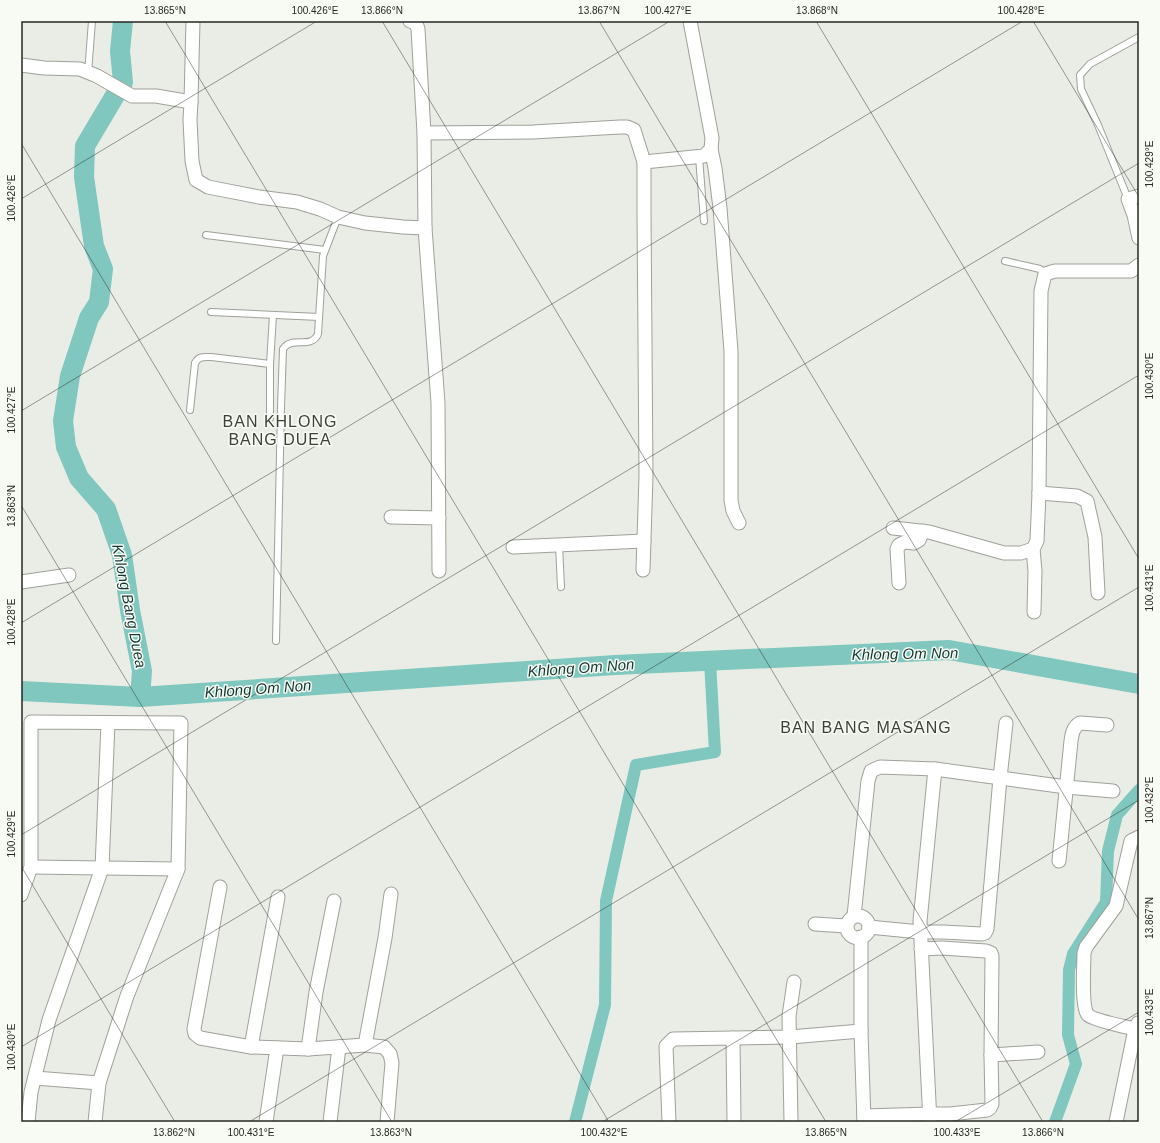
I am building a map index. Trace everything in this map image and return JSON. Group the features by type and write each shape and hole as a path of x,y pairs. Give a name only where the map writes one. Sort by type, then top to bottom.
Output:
{"street":[{"path":"193,21 190,120 192,161 196,180 208,187 259,197 297,202 320,208 338,218 365,223 425,228"},
{"path":"410,21 416,23 418,29 424,133 425,228 438,404 439,571"},
{"path":"690,21 712,138 711,149 720,208 731,351 731,500 733,511 739,523"},
{"path":"21,65 44,68 80,69 97,76 132,96 156,96 191,102"},
{"path":"424,133 533,132 620,127 627,127 634,130 644,162 646,476 643,570"},
{"path":"644,162 704,156 711,149"},
{"path":"1134,198 1134,215 1139,238"},
{"path":"1034,612 1035,571 1033,550 1037,541 1039,493 1041,291 1045,274 1055,271 1131,271 1139,265"},
{"path":"1039,493 1077,496 1087,501 1095,538 1098,593"},
{"path":"391,517 439,518"},
{"path":"893,528 929,532 1004,553 1022,553 1033,550"},
{"path":"899,583 897,549 899,545 905,542 914,543 919,540 923,531"},
{"path":"513,547 644,541"},
{"path":"21,582 69,575"},
{"path":"21,895 31,867 31,722 181,724 178,868 127,996 99,1083 95,1122"},
{"path":"28,1122 31,1092 49,1020 102,868 108,723"},
{"path":"1006,723 1000,778 987,929 985,932 982,934 865,932 857,938 853,937 847,930 850,921 868,780 871,771 880,767 935,769 1000,778 1066,787 1113,791"},
{"path":"1059,861 1071,741 1075,727 1080,723 1107,725"},
{"path":"930,1118 920,921 935,769"},
{"path":"1116,1122 1138,1027 1091,1017 1086,1012 1083,991 1084,953 1086,947 1116,906 1131,841 1139,837"},
{"path":"31,867 178,868"},
{"path":"220,887 194,1029 195,1034 200,1038 251,1046 277,1048 308,1049 365,1045 384,1047 390,1054 392,1063 387,1122"},
{"path":"365,1045 385,938 391,894"},
{"path":"251,1046 278,896"},
{"path":"308,1049 316,992 334,901"},
{"path":"815,924 850,921 858,915 866,919 868,923 865,932 861,1031 864,1119 930,1118 987,1110 992,1104 991,953 986,951 942,948 921,949"},
{"path":"791,1122 789,1016 794,982"},
{"path":"669,1122 666,1046 673,1039 790,1037 861,1031"},
{"path":"733,1038 734,1122"},
{"path":"330,1122 339,1047"},
{"path":"266,1122 277,1048"},
{"path":"991,1055 1038,1052"},
{"path":"35,1078 99,1083"}],"lane":[{"path":"88,72 92,21"},
{"path":"1134,198 1081,89 1080,75 1090,64 1139,37"},
{"path":"698,157 704,221"},
{"path":"276,641 281,406 284,349 286,344 291,342 311,342 316,339 318,334 323,256 338,218"},
{"path":"206,235 325,250"},
{"path":"1005,261 1040,269 1045,274"},
{"path":"210,312 319,317"},
{"path":"270,418 270,364 273,315"},
{"path":"190,410 195,363 197,359 201,357 211,357 270,364"},
{"path":"559,545 561,587"}],"waterway":[{"name":"Khlong Bang Duea","path":"123,21 120,51 123,82 85,146 84,177 94,246 103,269 99,302 89,318 70,376 63,421 66,447 79,478 106,509 122,555 130,610 142,671 140,697"},
{"name":"Khlong Om Non","path":"21,691 140,697 615,665 949,650 1139,684"},
{"path":"575,1122 605,1005 606,901 636,765 715,752 710,661"},
{"path":"1055,1122 1076,1064 1068,1035 1069,970 1073,954 1106,902 1108,851 1117,815 1139,790"}],"district":[{"name":"BAN KHLONG BANG DUEA","path":"280,430"},
{"name":"BAN BANG MASANG","path":"866,727"}]}
